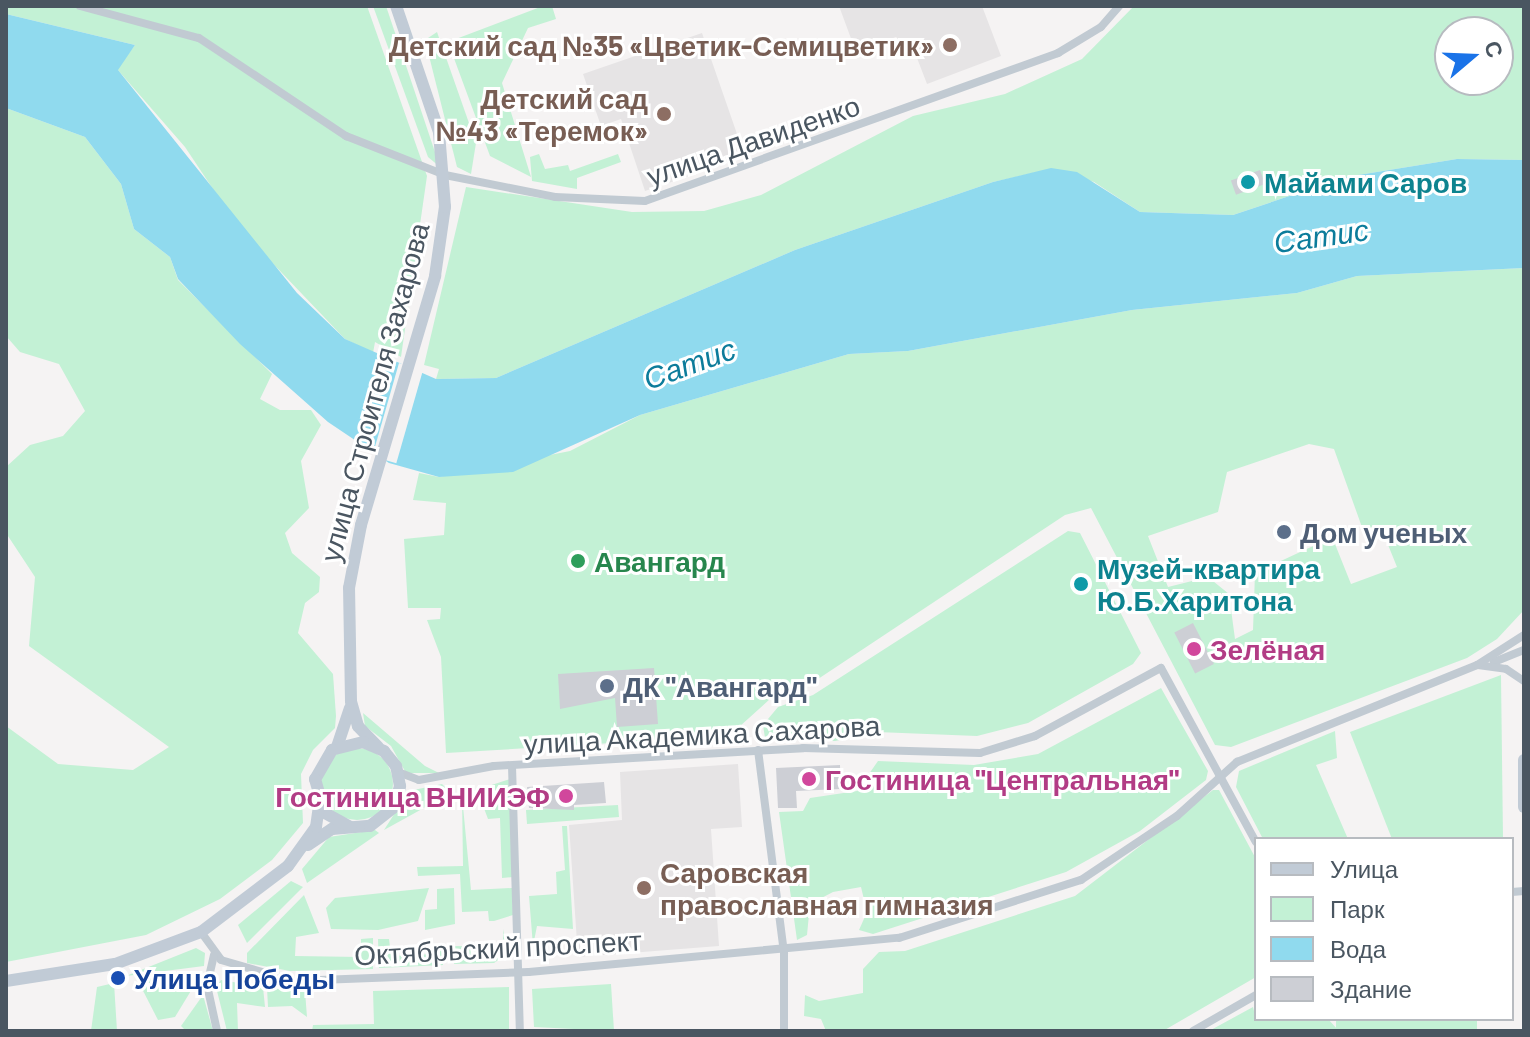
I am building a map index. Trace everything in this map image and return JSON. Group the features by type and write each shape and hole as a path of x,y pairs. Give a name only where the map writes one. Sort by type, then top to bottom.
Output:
{"street":[{"name":"улица Давиденко","path":"80,6 199,38 346,136 445,175 555,197 645,201 1058,53 1101,27 1119,6"},
{"name":"улица Строителя Захарова","path":"332,750 343,737 351,701 349,588 442,241 445,175 439,132 396,6"},
{"name":"Октябрьский проспект","path":"1477,665 1524,635"},
{"name":"Октябрьский проспект","path":"214,955 293,981 518,973 784,953 899,938 1034,900 1131,850 1221,777 1260,750 1477,665 1524,650"},
{"path":"1477,665 1506,669 1524,681"},
{"name":"улица Академика Сахарова","path":"398,772 419,780 512,766 758,750 1000,748 1161,668 1221,777"},
{"name":"улица Строителя Захарова","path":"351,701 358,726 378,747"},
{"path":"305,846 319,805 317,771 332,750 355,742 378,747 398,772 398,799"},
{"path":"758,750 784,953 784,1031"},
{"path":"1524,760 1524,807"},
{"path":"512,766 520,1031"},
{"path":"1221,777 1254,838"},
{"path":"6,981 115,964 201,932 271,881 305,846 332,829 379,822 419,780"},
{"path":"319,805 350,827"},
{"path":"201,932 214,955 207,985 217,1031"},
{"path":"1193,1031 1254,996"}],"shaded area":[{"name":"Детский сад №35 «Цветик-Семицветик»","path":"839,6 982,6 1001,56 927,84 917,58 896,37 856,52"},
{"name":"Детский сад №43 «Теремок»","path":"702,33 745,157 645,191 621,119 601,126 583,74"},
{"name":"Саровская православная гимназия","path":"738,764 742,827 711,829 719,946 578,957 569,825 622,820 620,772"}],"green space":[{"path":"6,6 367,6 427,176 401,357 375,342 373,353 345,339 239,228 185,147 117,69 135,45 6,14"},
{"path":"373,6 386,6 440,167 428,157"},
{"path":"543,6 552,6 556,19 528,28 502,83 531,177 490,156 448,42"},
{"path":"1134,6 1524,6 1524,160 1457,159 1346,177 1233,215 1140,212 1094,182 1051,169 993,182 795,250 496,378 436,379 439,369 424,365 466,187 632,212 704,211 761,195 913,116 1005,94 1082,59"},
{"path":"437,32 476,143 471,174 457,167 425,40"},
{"path":"6,108 85,137 121,184 134,229 170,257 178,280 272,374 260,399 280,410 311,410 321,425 301,461 309,508 285,533 292,553 320,577 319,592 305,603 298,633 333,674 336,716 335,728 313,750 301,774 303,823 272,860 220,899 146,935 6,962 6,726 58,764 133,770 169,747 29,646 35,577 6,533 6,467 30,445 63,436 85,411 59,364 20,352 6,336"},
{"path":"539,154 545,169 568,165 570,171 618,154 621,162 577,178 577,189 532,181 530,157"},
{"path":"1524,268 1524,610 1497,639 1467,658 1231,747 1215,745 1091,508 1065,515 809,685 770,699 729,736 446,753 441,657 427,620 440,619 441,608 408,608 404,539 444,535 446,503 413,500 419,473 439,477 570,451 640,415 849,354 908,351 1132,310 1297,293 1357,276","holes":["1309,444 1334,449 1363,530 1380,525 1397,567 1351,584 1333,539 1311,547 1255,573 1253,630 1235,639 1229,594 1208,577 1168,587 1148,536 1218,512 1227,472"]},
{"path":"1068,531 1080,533 1141,653 1133,664 1028,723 977,736 877,732 835,741 765,738 763,725 778,707 813,695"},
{"path":"1501,675 1503,837 1391,837 1350,732"},
{"path":"1161,688 1208,771 1206,780 1140,831 1066,872 873,934 859,930 867,912 861,887 833,892 810,904 807,935 797,940 779,812 803,811 810,798 857,791 878,761 974,765 1038,754"},
{"path":"363,713 425,766 439,773 406,773 391,746 365,726"},
{"path":"1335,731 1337,758 1316,765 1347,837 1262,837 1236,787 1239,771"},
{"path":"357,748 377,754 387,764 393,784 387,804 377,814 357,820 337,814 327,804 321,784 327,764 337,754"},
{"path":"510,779 513,877 502,878 500,818 488,819 479,795 469,798 467,793"},
{"path":"442,784 451,793 384,830 409,791"},
{"path":"1213,790 1219,790 1254,855 1254,978 1163,1031 826,1031 821,1019 804,1016 805,995 819,1001 863,993 863,969 879,952 905,951 1075,896"},
{"path":"462,796 471,890 512,888 513,915 489,921 488,911 462,912 460,874 418,876 417,867 463,866"},
{"path":"618,805 619,817 527,824 526,810"},
{"path":"562,826 567,826 573,929 537,926 533,946 529,896 557,894 556,872 565,870"},
{"path":"375,830 379,833 307,883 302,869 329,837"},
{"path":"291,881 303,887 247,943 238,925"},
{"path":"429,888 418,921 378,930 331,929 326,908 335,898"},
{"path":"454,888 455,924 425,930 425,910 437,909 437,889"},
{"path":"304,895 319,933 296,937 295,956 361,957 361,939 373,938 373,969 290,971 247,963 247,953"},
{"path":"503,929 507,954 494,963 454,964 453,946 503,947"},
{"path":"378,939 389,939 391,956 434,954 443,947 443,965 379,968"},
{"path":"196,948 205,953 204,966 126,976"},
{"path":"203,971 175,1017 158,1020 137,979"},
{"path":"221,980 263,987 265,1007 237,1003 238,1031 227,1031 216,987"},
{"path":"114,983 117,1031 91,1031 97,987"},
{"path":"611,984 614,1031 534,1027 532,989"},
{"path":"509,987 509,1031 312,1031 313,1025 374,1024 373,991"},
{"path":"267,988 305,991 307,1017 292,1006 268,1007"},
{"path":"203,995 213,1031 186,1031 181,1026"},
{"path":"1253,1007 1254,1021 1330,1021 1339,1031 1209,1031"},
{"path":"1336,1021 1477,1021 1477,1031 1336,1031"}],"water":[{"name":"Сатис","path":"6,14 135,45 118,70 297,293 345,339 436,379 496,378 795,250 993,182 1051,168 1077,172 1140,212 1233,215 1346,177 1457,159 1524,160 1524,268 1357,276 1297,293 1132,310 908,351 849,354 640,415 513,472 439,477 389,463 328,422 240,344 178,279 170,257 134,229 121,184 85,137 6,108"}],"pier":[{"path":"399,363 423,370 396,463 372,456"}],"building":[{"name":"Майами Саров","path":"1260,170 1265,184 1236,195 1231,181"},
{"name":"Зелёная","path":"1193,623 1214,664 1195,674 1174,633"},
{"name":"ДК \"Авангард\"","path":"654,668 658,724 617,727 615,698 560,709 558,674"},
{"name":"Гостиница \"Центральная\"","path":"840,765 841,789 796,791 797,808 778,808 776,768"},
{"name":"Гостиница ВНИИЭФ","path":"604,782 606,803 574,805 574,810 529,808 527,787"}],"place":[{"name":"Детский сад №35 «Цветик-Семицветик»","path":"950,45"},
{"name":"Детский сад №43 «Теремок»","path":"664,114"},
{"name":"Майами Саров","path":"1248,182"},
{"name":"Дом ученых","path":"1284,532"},
{"name":"Авангард","path":"578,561"},
{"name":"Музей-квартира Ю.Б.Харитона","path":"1081,584"},
{"name":"Зелёная","path":"1194,649"},
{"name":"ДК \"Авангард\"","path":"607,686"},
{"name":"Гостиница \"Центральная\"","path":"809,779"},
{"name":"Гостиница ВНИИЭФ","path":"566,796"},
{"name":"Саровская православная гимназия","path":"644,888"},
{"name":"Улица Победы","path":"118,978"}]}
